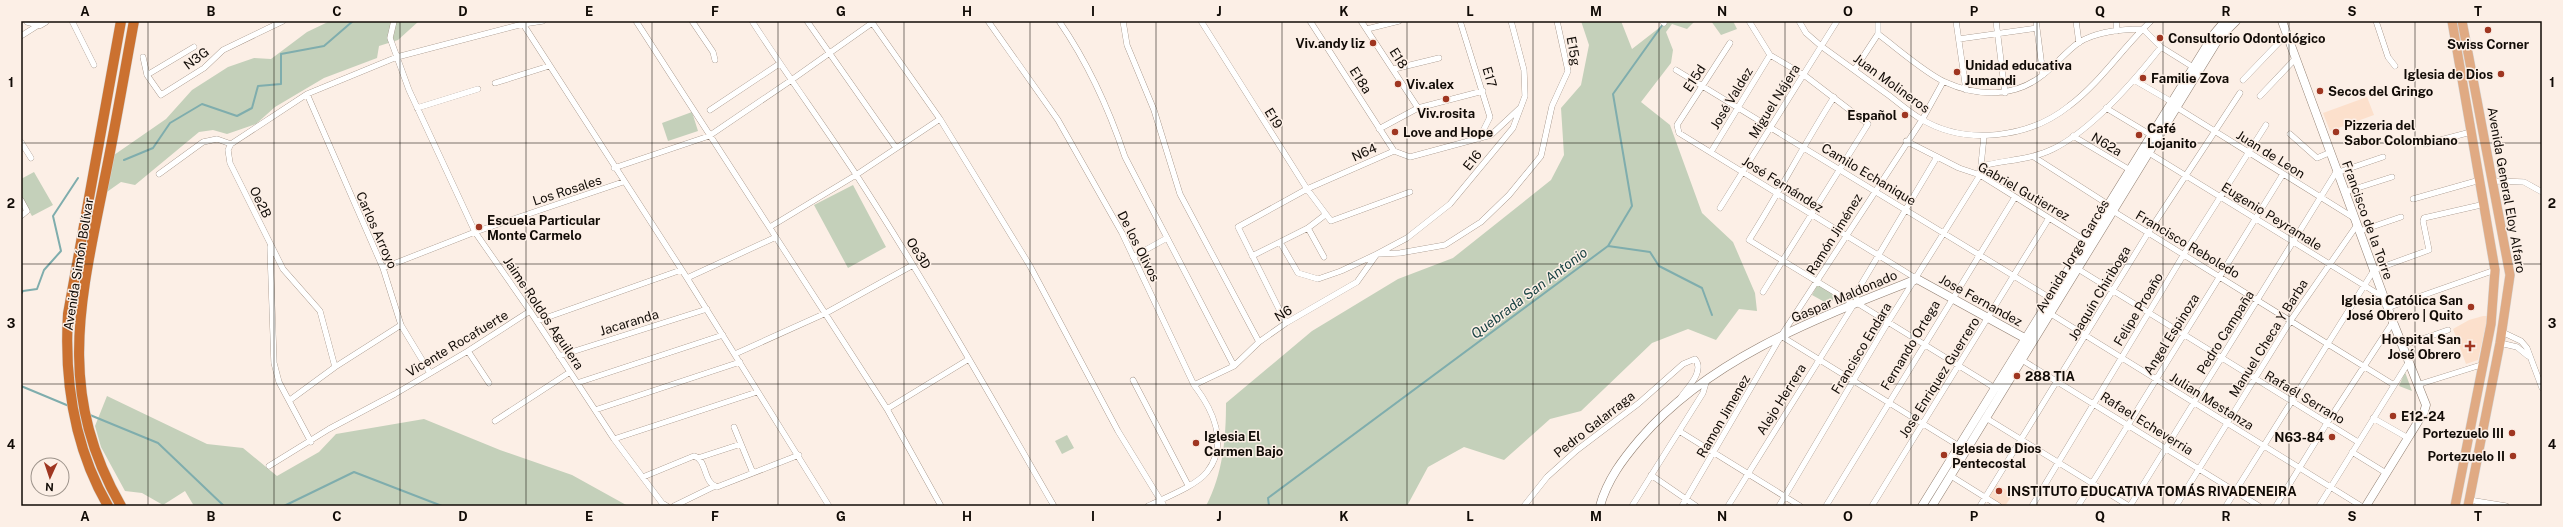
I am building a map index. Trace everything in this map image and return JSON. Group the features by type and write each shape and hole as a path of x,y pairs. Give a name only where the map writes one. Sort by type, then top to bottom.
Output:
{"highway":[{"name":"Avenida Simón Bolívar","path":"108,506 88,463 73,413 66,358 68,314 121,21"},
{"name":"Avenida Simón Bolívar","path":"121,506 98,459 84,404 78,368 80,317 134,21"}],"main road":[{"name":"Avenida General Eloy Alfaro","path":"2452,21 2460,78 2485,204 2495,270 2494,301 2484,364 2455,506"},
{"name":"Avenida General Eloy Alfaro","path":"2462,21 2494,181 2510,276 2502,332 2469,503"},
{"path":"2460,78 2473,76"}],"street":[{"path":"28,21 42,22"},
{"path":"72,21 94,65"},
{"name":"N3G","path":"143,57 147,75 161,95 204,68 223,50 282,21"},
{"name":"Jaime Roldos Aguilera","path":"394,21 390,38 397,57 417,108 475,232 537,321 614,439 662,503 667,506"},
{"path":"159,174 203,142 217,139 231,144 307,94 397,57 523,24 544,21"},
{"path":"636,21 887,409 941,506"},
{"path":"692,21 712,52 715,60"},
{"name":"Oe3D","path":"752,21 790,81 856,175 913,265 1054,506"},
{"path":"807,21 896,148"},
{"name":"De los Olivos","path":"988,21 1058,120 1133,257 1194,385 1208,403 1218,432 1215,451 1207,472 1188,485"},
{"path":"1059,21 1079,49 1113,122 1125,157 1234,366"},
{"path":"1123,21 1127,44 1154,110 1180,194 1259,342"},
{"name":"E19","path":"1201,21 1306,189 1331,221 1410,192"},
{"name":"E18a","path":"1310,21 1394,151"},
{"name":"E18","path":"1361,21 1394,69 1418,108"},
{"path":"1367,29 1399,21"},
{"name":"E17","path":"1460,21 1490,117 1479,138"},
{"name":"E16","path":"1280,242 1294,269 1308,278 1328,277 1407,238 1450,204 1513,128 1525,96 1524,70 1511,21"},
{"name":"E15g","path":"1377,254 1400,253 1445,245 1481,222 1509,195 1541,156 1552,106 1568,71 1557,21"},
{"path":"1749,21 1770,55 1804,75 1868,124 1810,214 1763,292"},
{"name":"Juan Molineros","path":"1799,21 1806,33 1821,46 1922,120 1947,130 1984,136 2027,129 2050,119 2069,106 2105,73 2151,21"},
{"name":"Miguel Nájera","path":"1720,208 1838,21"},
{"path":"1855,70 1878,34 1878,21"},
{"path":"1956,21 1966,90"},
{"path":"1996,21 2005,93"},
{"path":"2036,21 2043,75"},
{"path":"2076,21 2079,43"},
{"path":"2116,21 2117,31"},
{"name":"Avenida Jorge Garcés","path":"1932,506 2022,360 2050,298 2086,241 2149,153 2193,67 2214,34 2225,21"},
{"name":"Avenida Jorge Garcés","path":"1922,506 1995,388 2051,314 2078,269 2130,170 2151,135 2174,105 2219,38 2236,21"},
{"name":"Francisco de la Torre","path":"2282,21 2338,170 2387,308 2426,409 2366,506"},
{"path":"2376,21 2388,57 2395,66"},
{"path":"21,36 42,22"},
{"path":"614,168 709,136 830,53 871,22 940,118 1030,266 1118,431 1164,506"},
{"path":"523,24 623,182 707,309 799,455 829,506"},
{"path":"1959,39 2037,28"},
{"path":"1878,34 1943,82 1966,90 1986,93 2005,93 2028,85 2043,75 2079,43 2117,31 2143,29 2161,46 2193,67"},
{"path":"2243,80 2287,34"},
{"name":"E15d","path":"1679,133 1677,125 1730,43"},
{"path":"1982,166 2034,156 2053,149 2073,136 2106,108 2134,80 2161,46"},
{"path":"147,75 194,47"},
{"name":"José Valdez","path":"1711,152 1770,55"},
{"path":"1394,69 1440,58"},
{"path":"2260,96 2296,58"},
{"path":"710,110 779,64"},
{"path":"495,83 549,66"},
{"name":"Camilo Echanique","path":"1676,70 2050,298"},
{"name":"Juan de Leon","path":"2134,80 2321,198 2357,225"},
{"name":"Ramón Jiménez","path":"1781,336 1818,281 1874,190 1906,141 1922,120 1943,82"},
{"path":"417,108 478,89"},
{"path":"1379,129 1418,108 1483,91"},
{"name":"Joaquín Chiriboga","path":"1980,506 2148,233 2213,131 2240,93"},
{"name":"Carlos Arroyo","path":"307,94 383,268 401,325 430,373"},
{"path":"1834,97 1802,146 1778,194 1749,240 1855,304 1888,322 1995,388"},
{"name":"N64","path":"1252,256 1238,227 1306,189 1394,151 1410,158 1491,134 1521,107"},
{"path":"2106,108 2151,135"},
{"path":"770,227 856,175 940,118"},
{"name":"Felipe Proaño","path":"2032,506 2148,312 2266,125"},
{"path":"2425,144 2471,132"},
{"name":"José Fernández","path":"1679,133 1917,279"},
{"path":"2290,134 2317,158 2331,152"},
{"name":"Francisco Endara","path":"1779,506 1888,322 1917,279 1944,232 1980,175 1984,136"},
{"name":"N62a","path":"2073,136 2130,170"},
{"name":"Gabriel Gutierrez","path":"1906,141 1937,157 1980,175 2086,241"},
{"path":"21,142 31,158"},
{"name":"Oe2B","path":"231,144 228,150 230,163 270,245 283,269 320,311 335,367"},
{"name":"Eugenio Peyramale","path":"2149,153 2383,297"},
{"name":"Francisco Reboledo","path":"2034,156 2148,233 2220,276 2394,385"},
{"name":"Alejo Herrera","path":"1728,506 1855,304 1856,293 1880,257 1937,157"},
{"path":"2338,170 2383,157"},
{"name":"Pedro Campaña","path":"2130,506 2338,170"},
{"name":"Angel Espinoza","path":"2078,506 2283,174"},
{"path":"2346,192 2392,177"},
{"path":"2413,199 2480,180"},
{"path":"2494,181 2524,182 2542,192"},
{"name":"Los Rosales","path":"383,268 475,232 623,182"},
{"name":"Fernando Ortega","path":"1826,506 1888,402 1926,345 1951,297 2015,196"},
{"path":"21,200 27,211 21,216"},
{"path":"2226,506 2326,343 2374,270 2429,250 2423,221 2424,218 2485,204"},
{"path":"1286,323 1252,256 1308,228 1325,215"},
{"path":"2357,225 2401,217"},
{"name":"Jose Enriquez Guerrero","path":"1872,506 1958,365 1989,318 2049,218"},
{"name":"Manuel Checa Y Barba","path":"2176,506 2198,468 2291,320 2328,264 2357,225"},
{"path":"1308,228 1324,257"},
{"path":"687,278 776,237"},
{"path":"1133,257 1167,238"},
{"path":"270,245 274,363 279,382 290,400 311,442"},
{"name":"N6","path":"1194,385 1234,366 1259,342 1286,323 1357,282 1377,254"},
{"path":"735,354 826,313 913,265"},
{"name":"Rafaél Serrano","path":"2078,269 2358,442"},
{"path":"537,321 681,270"},
{"path":"2387,308 2495,270"},
{"name":"Jose Fernandez","path":"1917,279 2030,340"},
{"name":"Gaspar Maldonado","path":"1600,506 1621,461 1653,424 1679,400 1707,379 1781,336 1917,279"},
{"name":"Jacaranda","path":"559,356 707,309"},
{"name":"Vicente Rocafuerte","path":"269,466 311,442 329,429 395,394 468,351 530,311"},
{"name":"Julian Mestanza","path":"2051,314 2361,506"},
{"path":"2276,506 2327,423 2393,322"},
{"path":"290,400 335,367 401,325"},
{"path":"2402,346 2448,330"},
{"path":"2502,332 2520,341 2530,358 2542,388"},
{"path":"577,384 723,335"},
{"path":"1781,336 1959,446"},
{"name":"Ramon Jimenez","path":"1682,506 1715,452 1781,336"},
{"path":"2500,343 2517,347 2530,358"},
{"path":"468,351 489,383"},
{"path":"887,409 969,359"},
{"name":"Pedro Galarraga","path":"1524,506 1547,477 1576,450 1640,403 1683,364 1695,359 1698,366 1696,376 1679,400"},
{"name":"Rafael Echeverria","path":"2022,360 2093,402 2127,425 2259,506"},
{"path":"594,410 740,362"},
{"path":"2319,506 2408,363"},
{"path":"2417,385 2484,364"},
{"path":"495,421 570,372"},
{"path":"1632,506 1703,393 1707,379"},
{"path":"1133,380 1188,485 1148,506"},
{"path":"614,439 758,392"},
{"path":"1986,418 2130,506"},
{"path":"2373,418 2408,438"},
{"path":"734,426 753,473"},
{"path":"1680,431 1715,452 1747,475 1800,506"},
{"path":"643,477 688,458 698,458 741,444"},
{"path":"2352,452 2386,473"},
{"path":"674,506 715,486 722,486 799,455"},
{"path":"698,458 715,486"},
{"path":"1651,475 1696,506"},
{"path":"1951,476 1999,506"},
{"path":"2469,503 2506,506"}],"shaded area":[{"path":"2367,97 2374,115 2330,131 2323,113"},
{"name":"Hospital San José Obrero","path":"2487,316 2487,320 2478,360 2466,364 2453,329 2469,320"},
{"path":"1994,483 2013,494 2005,506 1999,506 1985,497"}],"green space":[{"path":"330,21 419,21 398,40 379,46 377,58 324,78 275,107 256,124 227,134 213,130 199,132 135,185 121,182 104,194 114,155 166,119 192,90 228,67 254,58 271,59 307,32"},
{"path":"1581,21 1621,21 1632,49 1668,21 1695,21 1687,29 1672,24 1666,32 1673,50 1671,63 1641,102 1670,125 1702,213 1733,242 1755,293 1757,311 1739,309 1716,340 1688,329 1652,343 1581,411 1550,419 1504,460 1464,447 1428,467 1407,506 1206,506 1212,494 1220,469 1224,443 1226,403 1312,331 1398,279 1453,258 1551,180 1564,155 1561,108 1581,85 1589,45"},
{"path":"1711,21 1733,21 1737,29 1721,35"},
{"path":"692,112 698,131 668,141 662,123"},
{"path":"34,172 53,205 32,216 21,197 21,179"},
{"path":"853,185 886,247 848,268 814,205"},
{"path":"1818,284 1836,294 1830,305 1812,295"},
{"path":"2405,372 2412,391 2399,386"},
{"path":"107,396 207,444 243,448 277,476 319,452 336,434 424,419 500,450 572,475 628,506 194,506 185,491 163,505 142,493 125,491 101,447 95,426"},
{"path":"1067,435 1074,448 1062,454 1055,441"}],"waterway":[{"path":"124,160 153,148 170,123 202,104 237,116 252,108 258,86 281,84 281,54 324,46 353,21"},
{"name":"Quebrada San Antonio","path":"1269,506 1268,498 1608,246 1632,206 1613,94 1663,24"},
{"path":"21,294 23,291 37,289 44,270 61,251 53,216 78,178"},
{"path":"1608,246 1650,252 1659,266 1702,288 1712,315"},
{"path":"21,386 69,406"},
{"path":"90,415 158,443 224,506"},
{"name":"Quebrada San Antonio","path":"284,506 354,472 442,506"}],"place":[{"name":"Swiss Corner","path":"2488,30"},
{"name":"Consultorio Odontológico","path":"2160,38"},
{"name":"Viv.andy liz","path":"1373,43"},
{"name":"Unidad educativa Jumandi","path":"1957,72"},
{"name":"Iglesia de Dios","path":"2501,74"},
{"name":"Familie Zova","path":"2143,78"},
{"name":"Viv.alex","path":"1398,84"},
{"name":"Secos del Gringo","path":"2320,91"},
{"name":"Viv.rosita","path":"1446,99"},
{"name":"Español","path":"1905,115"},
{"name":"Love and Hope","path":"1395,132"},
{"name":"Pizzeria del Sabor Colombiano","path":"2336,132"},
{"name":"Café Lojanito","path":"2139,135"},
{"name":"Escuela Particular Monte Carmelo","path":"479,227"},
{"name":"Iglesia Católica San José Obrero | Quito","path":"2471,307"},
{"name":"Hospital San José Obrero","path":"2470,346"},
{"name":"288 TIA","path":"2017,376"},
{"name":"E12-24","path":"2393,416"},
{"name":"Portezuelo III","path":"2512,433"},
{"name":"N63-84","path":"2332,437"},
{"name":"Iglesia El Carmen Bajo","path":"1196,443"},
{"name":"Iglesia de Dios Pentecostal","path":"1944,455"},
{"name":"Portezuelo II","path":"2513,456"},
{"name":"INSTITUTO EDUCATIVA TOMÁS RIVADENEIRA","path":"1999,491"}]}
